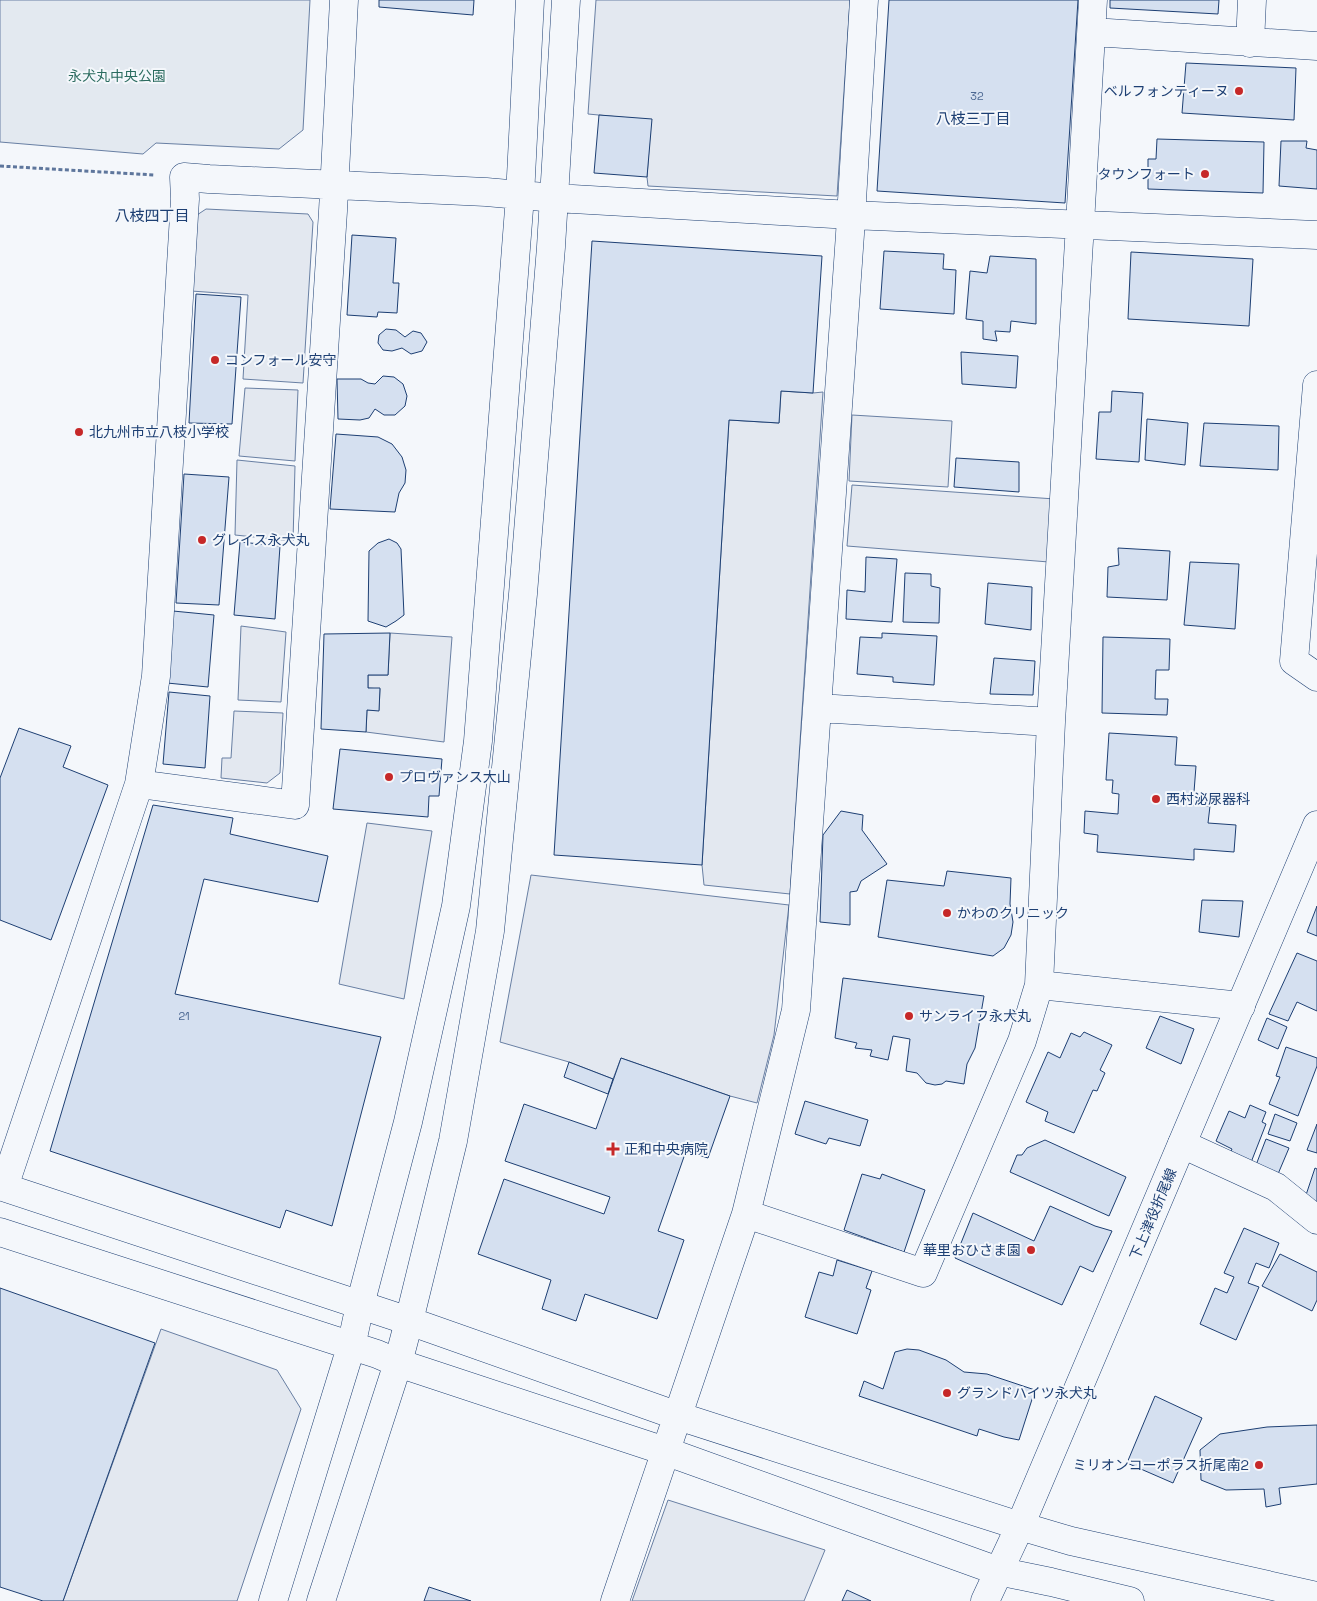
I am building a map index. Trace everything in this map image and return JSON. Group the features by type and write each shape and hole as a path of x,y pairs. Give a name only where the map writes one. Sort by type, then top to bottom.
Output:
{"street":[{"path":"139,784 295,805 344,0"},
{"path":"273,1601 352,1347 360,1305 408,1122 456,906 478,741 520,196 530,0"},
{"path":"321,1601 398,1363 409,1321 453,1141 490,931 522,603 555,198 566,0"},
{"path":"615,1601 746,1214 796,1010 818,708 864,0"},
{"path":"746,1214 923,1273 1022,1041 1039,985 1051,722 1094,0"},
{"path":"1250,43 1252,0"},
{"path":"1092,32 1317,46"},
{"path":"1317,235 851,214 520,196 486,192 197,178 184,209 156,676 139,784 2,1187 409,1321 678,1416 1020,1526 1072,1541 1317,1596"},
{"path":"1317,385 1294,661 1317,677"},
{"path":"818,708 1051,722"},
{"name":"下上津役折尾線","path":"985,1601 1020,1526 1317,825"},
{"path":"1039,985 1240,1006"},
{"path":"1182,1144 1276,1187 1317,1220"},
{"path":"0,1232 376,1354 398,1363 665,1451 998,1571 1130,1601"}],"path":[{"path":"0,166 197,178"}],"green space":[{"name":"永犬丸中央公園","path":"0,0 310,0 303,130 279,149 156,143 143,154 0,142"}],"shaded area":[{"path":"596,0 850,0 837,196 648,186 651,120 588,114"},
{"path":"206,209 308,214 313,222 303,383 243,379 248,295 191,291 197,215"},
{"path":"245,388 298,390 295,461 239,456"},
{"path":"781,391 823,392 790,894 704,885 702,865 729,420 779,423"},
{"path":"852,415 952,421 948,487 849,481"},
{"path":"237,460 295,466 293,541 235,535"},
{"path":"852,485 1055,499 1049,562 847,546"},
{"path":"241,626 286,632 281,702 238,700"},
{"path":"390,633 452,637 444,742 366,732 367,710 379,710 380,689 368,688 368,675 388,675"},
{"path":"234,711 283,713 280,773 267,783 221,778 222,758 231,758"},
{"path":"367,823 432,831 404,999 339,984"},
{"path":"531,875 789,905 774,1035 757,1103 730,1096 621,1058 613,1079 569,1062 500,1042"},
{"path":"161,1329 277,1370 301,1409 237,1601 63,1601"},
{"path":"668,1500 825,1550 804,1601 632,1601"}],"building":[{"path":"379,0 474,0 473,15 379,7"},
{"path":"889,0 1078,0 1065,203 877,191"},
{"path":"1110,0 1219,0 1218,14 1110,8"},
{"name":"ベルフォンティーヌ","path":"1186,63 1296,68 1294,120 1182,113"},
{"path":"599,115 652,119 647,177 594,173"},
{"name":"タウンフォート","path":"1157,139 1264,142 1263,193 1148,189 1148,159 1156,159"},
{"path":"1281,141 1307,141 1306,148 1317,150 1317,189 1279,186"},
{"path":"352,235 396,238 393,283 399,283 397,313 378,312 377,317 347,315"},
{"path":"592,241 822,256 813,393 781,391 779,423 729,420 702,865 554,855"},
{"path":"884,251 944,254 943,269 956,270 954,314 880,309"},
{"path":"1131,252 1253,259 1249,326 1128,319"},
{"path":"990,256 1036,259 1036,324 1011,321 1010,332 995,331 997,341 983,339 983,321 966,319 970,271 987,273"},
{"name":"コンフォール安守","path":"196,294 241,297 232,424 189,423"},
{"path":"386,329 396,330 405,337 413,331 421,333 427,342 422,351 411,354 402,348 392,351 383,350 378,343 379,335"},
{"path":"961,352 1018,356 1016,388 962,384"},
{"path":"383,376 394,377 403,384 407,396 405,406 395,415 384,415 375,409 369,418 360,420 338,419 337,379 361,379 375,384"},
{"path":"1112,391 1143,393 1139,462 1096,459 1099,412 1111,412"},
{"path":"1147,419 1188,423 1185,465 1145,460"},
{"path":"1204,423 1279,426 1278,470 1200,466"},
{"path":"336,434 378,437 392,444 402,457 406,470 405,483 399,493 395,512 330,509"},
{"path":"956,458 1019,462 1019,492 954,487"},
{"name":"グレイス永犬丸","path":"184,474 229,477 219,605 176,603"},
{"path":"389,539 397,543 401,549 404,615 386,627 368,621 369,551 378,543"},
{"path":"240,542 280,546 275,619 234,615"},
{"path":"1118,548 1170,551 1167,600 1107,597 1108,567 1119,565"},
{"path":"866,557 897,559 892,622 846,619 847,590 865,592"},
{"path":"1190,562 1239,564 1235,629 1184,625"},
{"path":"905,573 931,574 931,586 940,588 939,623 903,622"},
{"path":"988,583 1032,587 1031,630 985,624"},
{"path":"173,611 214,615 208,687 167,683"},
{"path":"390,633 388,675 368,675 368,688 380,688 379,711 367,710 366,732 321,729 324,634"},
{"path":"882,633 937,636 934,685 893,682 893,677 857,674 860,637 882,638"},
{"path":"1103,637 1170,639 1169,670 1156,670 1155,699 1168,699 1167,715 1102,713"},
{"path":"994,658 1035,661 1033,695 990,694"},
{"path":"169,692 210,696 205,768 163,764"},
{"path":"19,728 71,746 63,767 108,785 51,940 0,920 0,778"},
{"name":"西村泌尿器科","path":"1109,733 1177,737 1175,765 1196,766 1193,805 1210,806 1208,823 1236,825 1234,852 1194,849 1194,860 1097,852 1098,835 1084,833 1085,811 1118,814 1119,794 1112,793 1113,780 1106,780"},
{"name":"プロヴァンス大山","path":"340,749 442,759 439,796 429,796 428,817 333,809"},
{"path":"153,805 233,818 230,834 328,856 318,902 204,879 175,994 381,1037 332,1226 286,1210 280,1228 50,1151"},
{"path":"841,811 863,815 862,830 887,864 861,881 857,891 850,892 850,925 820,922 823,835"},
{"name":"かわのクリニック","path":"947,871 1011,878 1010,904 1013,922 1011,935 1004,948 993,956 878,937 887,880 944,886"},
{"path":"1202,900 1243,901 1239,937 1199,932"},
{"path":"1317,906 1317,936 1307,932"},
{"path":"1297,953 1317,961 1317,1011 1297,1002 1288,1021 1269,1014"},
{"name":"サンライフ永犬丸","path":"843,978 984,996 975,1048 967,1064 964,1084 946,1081 935,1085 926,1083 917,1073 906,1071 910,1039 893,1036 888,1060 870,1056 872,1050 855,1048 857,1043 835,1038"},
{"path":"1160,1016 1194,1029 1181,1064 1146,1048"},
{"path":"1267,1018 1287,1027 1278,1049 1258,1040"},
{"path":"1084,1032 1112,1045 1100,1070 1105,1073 1097,1091 1093,1090 1074,1133 1045,1121 1048,1112 1026,1102 1048,1052 1060,1058 1071,1033 1080,1037"},
{"path":"1286,1047 1317,1058 1317,1066 1298,1116 1269,1104 1280,1077 1276,1076"},
{"path":"621,1058 730,1096 708,1158 686,1151 658,1231 684,1240 657,1319 585,1294 576,1321 542,1309 551,1280 478,1254 504,1179 604,1214 610,1197 505,1161 524,1104 596,1129"},
{"path":"569,1062 613,1079 608,1094 564,1077"},
{"path":"805,1101 868,1120 860,1146 829,1138 826,1144 795,1134"},
{"path":"1250,1105 1266,1112 1262,1122 1266,1124 1250,1165 1229,1156 1232,1149 1216,1141 1229,1111 1245,1118"},
{"path":"1275,1114 1297,1123 1290,1141 1268,1134"},
{"path":"1317,1124 1317,1153 1307,1150"},
{"path":"1266,1139 1289,1148 1278,1174 1256,1165"},
{"path":"1045,1140 1126,1177 1109,1216 1010,1172 1017,1155 1022,1155 1027,1148"},
{"path":"1315,1168 1317,1169 1317,1203 1305,1198"},
{"path":"862,1174 880,1179 882,1174 925,1190 904,1252 844,1230"},
{"name":"華里おひさま園","path":"1050,1206 1095,1226 1112,1231 1093,1272 1080,1266 1062,1305 955,1258 973,1213 1034,1241"},
{"path":"1244,1228 1279,1243 1269,1268 1256,1263 1248,1283 1259,1287 1236,1340 1200,1324 1215,1288 1227,1293 1234,1277 1224,1273"},
{"path":"1280,1254 1317,1272 1317,1300 1312,1311 1262,1286"},
{"path":"837,1260 872,1271 866,1288 871,1290 857,1334 805,1317 819,1272 833,1276"},
{"path":"0,1288 155,1343 63,1601 43,1601 0,1587"},
{"name":"グランドハイツ永犬丸","path":"907,1349 919,1350 946,1360 964,1372 987,1374 1035,1390 1019,1440 979,1429 977,1436 859,1396 864,1381 883,1389 895,1352"},
{"path":"1155,1396 1202,1418 1173,1483 1127,1463"},
{"name":"ミリオンコーポラス折尾南2","path":"1317,1425 1317,1484 1279,1488 1281,1504 1266,1507 1264,1489 1226,1490 1201,1480 1200,1450 1220,1434 1267,1427"},
{"path":"429,1587 471,1601 424,1601"},
{"path":"847,1590 871,1601 842,1601"}],"place":[{"name":"ベルフォンティーヌ","path":"1239,91"},
{"name":"タウンフォート","path":"1205,174"},
{"name":"コンフォール安守","path":"215,360"},
{"name":"北九州市立八枝小学校","path":"79,432"},
{"name":"グレイス永犬丸","path":"202,540"},
{"name":"プロヴァンス大山","path":"389,777"},
{"name":"西村泌尿器科","path":"1156,799"},
{"name":"かわのクリニック","path":"947,913"},
{"name":"サンライフ永犬丸","path":"909,1016"},
{"name":"正和中央病院","path":"613,1149"},
{"name":"華里おひさま園","path":"1031,1250"},
{"name":"グランドハイツ永犬丸","path":"947,1393"},
{"name":"ミリオンコーポラス折尾南2","path":"1259,1465"}],"district":[{"name":"八枝三丁目","path":"973,119"},
{"name":"八枝四丁目","path":"152,216"}]}
